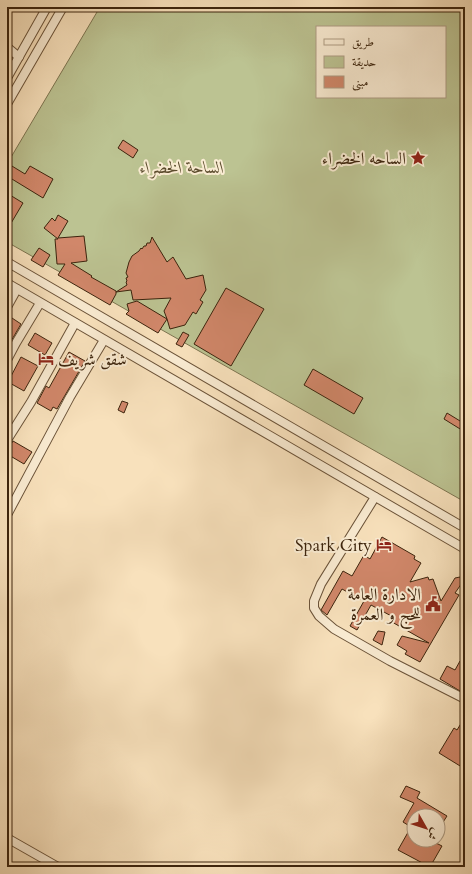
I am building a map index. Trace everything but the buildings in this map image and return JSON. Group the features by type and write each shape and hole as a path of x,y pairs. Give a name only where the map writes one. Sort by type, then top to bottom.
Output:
{"street":[{"path":"7,78 47,7"},
{"path":"7,104 63,7"},
{"path":"7,47 19,57"},
{"path":"7,262 465,528"},
{"path":"7,283 465,550"},
{"path":"7,307 17,289"},
{"path":"7,360 40,303"},
{"path":"7,440 75,323"},
{"path":"7,514 70,397 104,340"},
{"path":"375,497 321,584 314,601 314,608 319,616 334,629 390,661 465,699"},
{"path":"7,838 58,867"}],"green space":[{"name":"الساحة الخضراء","path":"100,7 465,7 465,502 7,242 7,164"}],"place":[{"name":"الساحه الخضراء","path":"418,158"},
{"name":"شقق شريف","path":"46,359"},
{"name":"Spark City","path":"384,545"},
{"name":"الادارة العامة للحج و العمرة","path":"433,604"}]}
